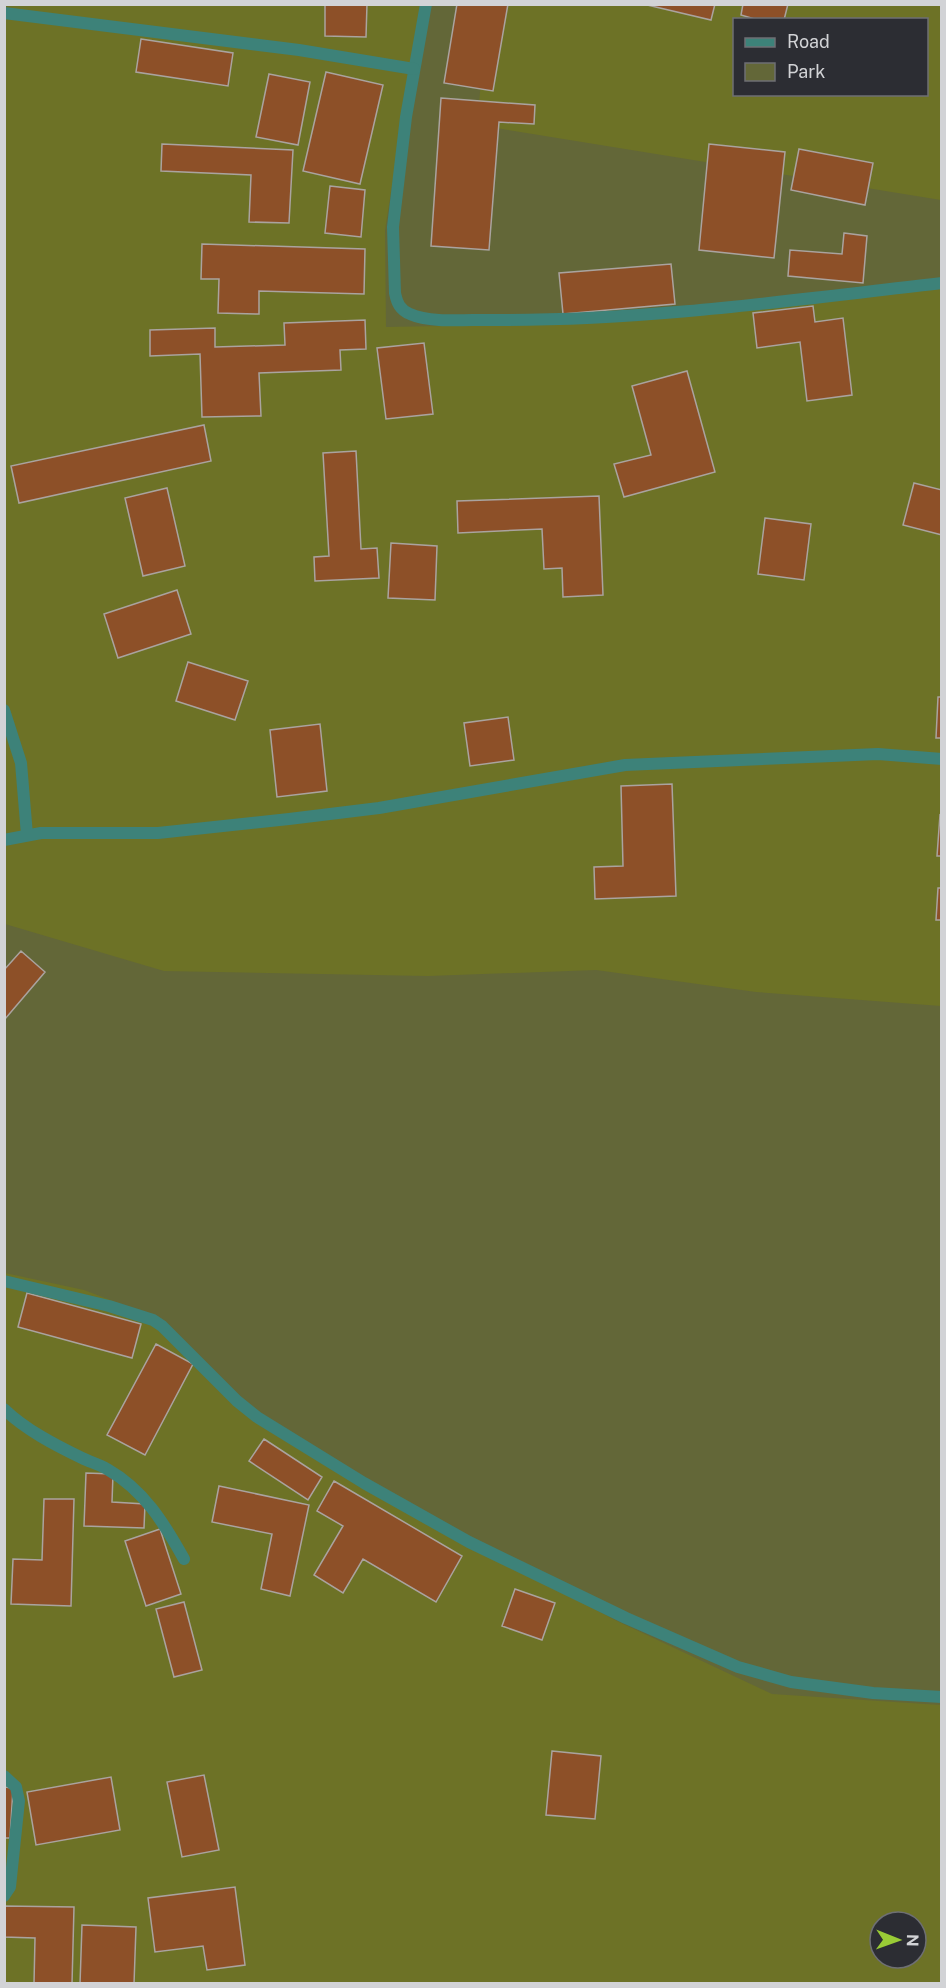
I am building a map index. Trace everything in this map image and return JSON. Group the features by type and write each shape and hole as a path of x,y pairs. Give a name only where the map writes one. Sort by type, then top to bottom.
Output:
{"street":[{"path":"426,4 406,117 393,227 395,293 397,303 408,314 426,319 541,320 698,310 942,284"},
{"path":"4,13 299,50 414,69"},
{"path":"4,711 21,763 27,835"},
{"path":"4,840 41,833 158,833 242,825 380,808 625,765 878,754 942,759"},
{"path":"4,1281 109,1306 153,1320 162,1326 237,1401 257,1417 364,1483 469,1542 626,1618 738,1667 791,1682 873,1693 942,1697"},
{"path":"4,1409 39,1435 83,1459 106,1468 142,1495 165,1524 184,1559"},
{"path":"4,1776 16,1786 19,1801 10,1887 4,1896"}],"green space":[{"path":"5,5 941,5 941,1983 5,1983"},
{"path":"5,5 421,5 385,230 386,327 549,324 941,284 941,1006 756,992 596,970 428,976 164,971 5,924"},
{"path":"488,5 941,5 941,200 477,125"},
{"path":"5,1273 84,1290 163,1320 239,1407 478,1546 615,1620 772,1694 941,1705 941,1983 5,1984"}],"building":[{"path":"325,4 367,4 366,37 325,36"},
{"path":"457,4 508,4 493,91 444,83"},
{"path":"643,4 715,4 711,20"},
{"path":"743,4 788,4 784,18 751,18 741,15"},
{"path":"141,39 233,53 228,86 136,72"},
{"path":"326,72 383,85 360,184 303,171"},
{"path":"269,74 310,82 298,145 256,137"},
{"path":"441,98 535,105 534,124 499,122 489,250 431,246"},
{"path":"162,144 293,150 289,223 249,222 251,175 161,171"},
{"path":"709,144 785,152 774,258 699,250"},
{"path":"799,149 873,163 865,205 791,190"},
{"path":"330,186 365,190 361,237 325,233"},
{"path":"844,233 867,236 863,283 788,276 790,250 842,254"},
{"path":"202,244 365,249 364,294 259,291 259,314 218,313 219,279 201,279"},
{"path":"671,264 675,304 563,314 559,273"},
{"path":"813,306 815,322 843,318 852,395 807,401 800,342 757,348 753,313"},
{"path":"365,320 366,349 340,350 341,370 259,373 261,416 202,417 200,354 150,356 150,330 215,328 215,347 285,345 284,323"},
{"path":"424,343 433,414 386,419 377,348"},
{"path":"687,371 715,472 624,497 614,464 651,455 632,386"},
{"path":"204,425 211,461 19,503 11,466"},
{"path":"356,451 361,549 377,548 379,578 315,581 314,557 329,556 323,453"},
{"path":"914,483 942,490 942,535 903,525"},
{"path":"167,488 185,566 143,576 125,498"},
{"path":"599,496 603,595 563,597 562,568 544,569 542,529 458,533 457,501"},
{"path":"765,518 811,524 804,580 758,574"},
{"path":"391,543 437,546 435,600 388,598"},
{"path":"177,590 191,634 118,658 104,614"},
{"path":"188,662 248,681 235,720 176,701"},
{"path":"938,697 942,697 942,738 936,738"},
{"path":"508,717 514,760 470,766 464,723"},
{"path":"320,724 327,791 277,797 270,730"},
{"path":"672,784 676,896 595,899 594,867 623,866 621,786"},
{"path":"940,815 942,816 942,856 937,856"},
{"path":"938,888 942,888 942,920 936,920"},
{"path":"21,951 45,972 5,1019 4,970"},
{"path":"27,1293 141,1324 132,1358 18,1327"},
{"path":"156,1344 193,1364 145,1455 107,1435"},
{"path":"264,1439 322,1477 308,1500 249,1461"},
{"path":"86,1473 113,1474 112,1502 145,1504 144,1528 84,1526"},
{"path":"334,1481 462,1556 436,1602 363,1559 343,1593 314,1575 343,1526 317,1511"},
{"path":"219,1486 309,1505 290,1596 261,1589 272,1534 212,1522"},
{"path":"44,1499 74,1499 71,1606 11,1604 13,1559 42,1560"},
{"path":"160,1529 181,1594 146,1606 125,1541"},
{"path":"515,1589 555,1603 542,1640 502,1626"},
{"path":"184,1602 202,1670 174,1677 156,1609"},
{"path":"552,1751 601,1756 595,1819 546,1815"},
{"path":"204,1775 219,1850 182,1857 167,1782"},
{"path":"111,1777 120,1830 36,1845 27,1792"},
{"path":"4,1787 13,1788 10,1838 4,1838"},
{"path":"235,1887 245,1965 207,1970 203,1946 155,1952 148,1898"},
{"path":"4,1906 74,1907 72,1984 34,1984 35,1938 4,1937"},
{"path":"82,1925 136,1927 134,1984 80,1984"}]}
